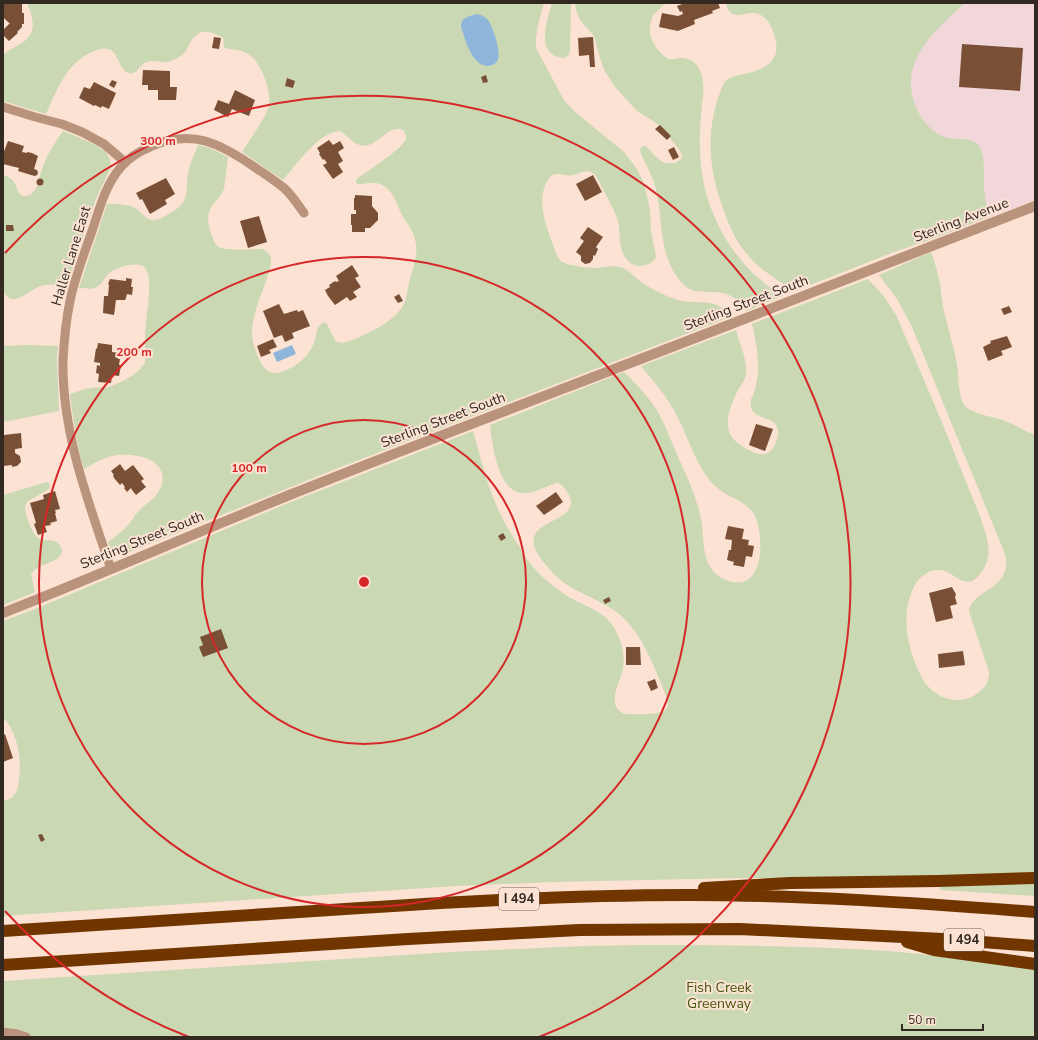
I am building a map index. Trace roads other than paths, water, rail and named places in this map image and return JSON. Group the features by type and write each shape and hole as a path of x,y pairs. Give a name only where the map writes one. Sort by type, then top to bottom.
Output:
{"highway":[{"path":"579,897 790,883 938,882 1035,878"},
{"name":"I 494","path":"3,931 453,902 579,897 688,895 802,898 901,902 1035,912"},
{"name":"I 494","path":"3,965 408,939 579,930 740,930 943,939 1035,946"},
{"path":"892,937 934,950 1035,964"}],"street":[{"path":"3,107 62,124 82,132 104,144 125,162"},
{"name":"Haller Lane East","path":"110,569 73,449 64,396 63,361 68,310 77,273 106,190 114,175 125,162 135,154 146,148 167,141 192,139 213,143 222,146 240,157 284,188 304,213"},
{"name":"Sterling Avenue","path":"896,259 1035,206"},
{"name":"Sterling Street South","path":"3,613 310,487 896,259"},
{"path":"3,1032 26,1037"}],"water":[{"path":"477,14 483,16 490,23 497,45 499,55 495,64 489,66 478,62 474,57 467,45 461,27 464,19"},
{"path":"292,345 296,354 277,362 273,353"}],"park label":[{"name":"Fish Creek Greenway","path":"719,996"}]}
